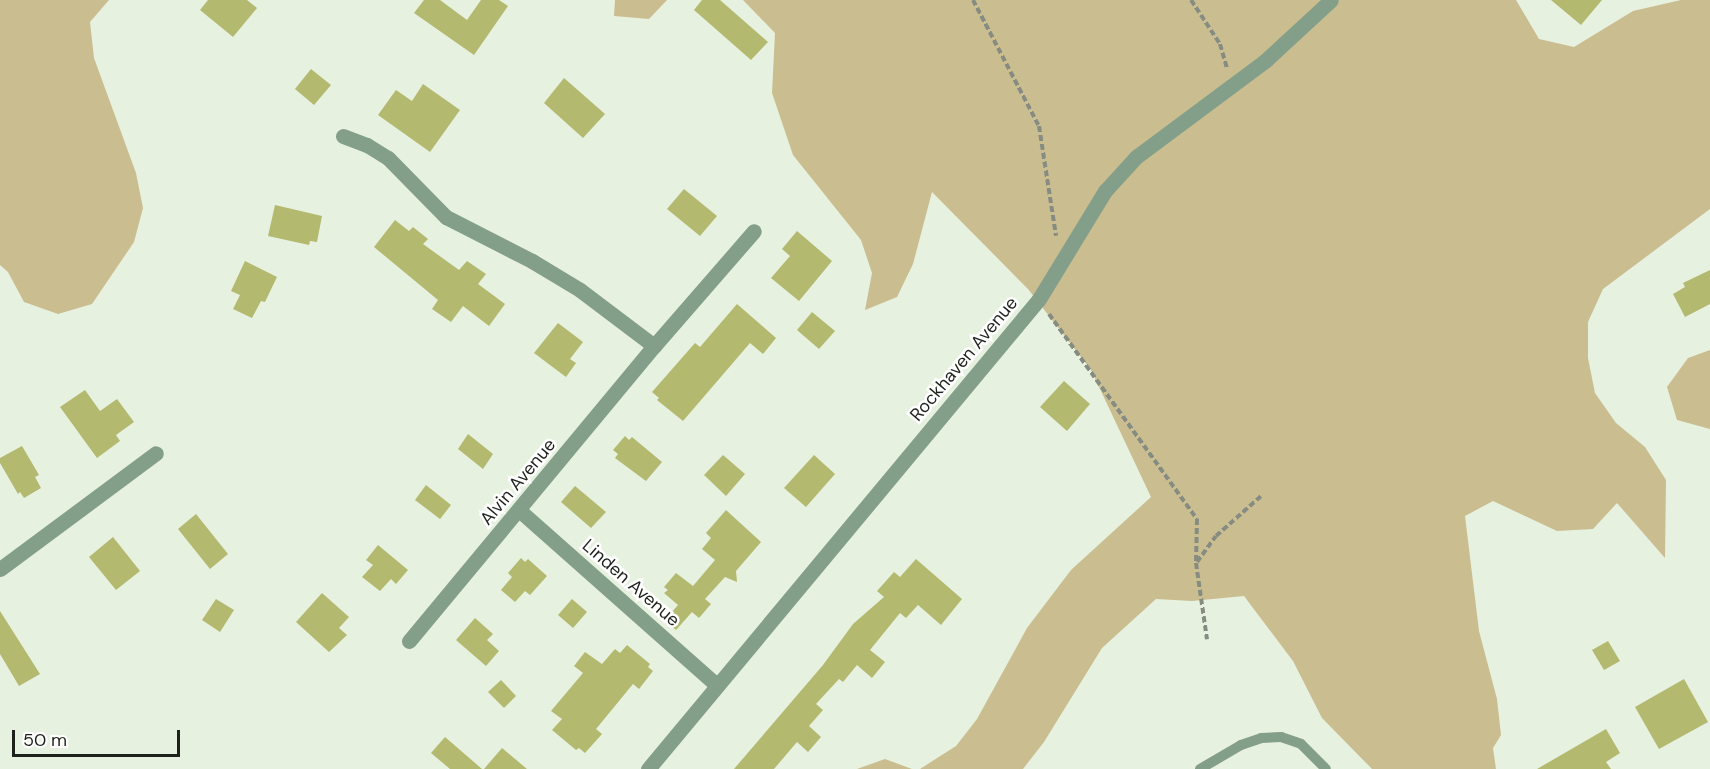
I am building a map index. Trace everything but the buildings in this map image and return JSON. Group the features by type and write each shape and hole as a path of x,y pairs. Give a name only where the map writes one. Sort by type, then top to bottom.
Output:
{"street":[{"name":"Rockhaven Avenue","path":"648,769 1039,299 1105,191 1136,157 1167,131 1233,87 1331,0"},
{"path":"343,136 367,145 388,158 446,217 532,261 570,284 654,346"},
{"name":"Alvin Avenue","path":"409,641 520,511 654,346 754,231"},
{"path":"0,568 156,453"},
{"name":"Linden Avenue","path":"520,511 717,685"}],"lane":[{"path":"1200,769 1241,745 1261,738 1281,737 1301,744 1326,769"}],"path":[{"path":"973,0 1039,126 1061,265"},
{"path":"1191,0 1220,44 1233,87"},
{"path":"1039,299 1197,519 1196,563 1207,639"},
{"path":"1196,563 1216,536 1261,496"}],"shaded area":[{"path":"0,0 109,0 90,22 94,58 136,173 143,208 134,242 92,304 58,314 24,302 8,272 0,265"},
{"path":"615,0 667,0 649,19 614,16"},
{"path":"743,0 1516,0 1539,39 1574,47 1633,11 1681,0 1710,0 1710,209 1603,289 1588,322 1588,358 1595,393 1616,423 1645,447 1666,480 1665,558 1617,503 1593,529 1557,531 1493,501 1465,516 1479,631 1497,699 1501,735 1493,748 1496,769 1372,769 1322,718 1293,661 1244,596 1192,601 1156,599 1102,648 1044,742 1023,769 920,769 956,746 977,719 1027,628 1071,570 1151,497 1091,370 1028,289 932,192 913,264 897,297 865,310 872,273 861,240 793,155 772,93 775,33"},
{"path":"1710,350 1710,429 1677,420 1667,387 1688,358"},
{"path":"885,759 912,769 857,769"}]}
